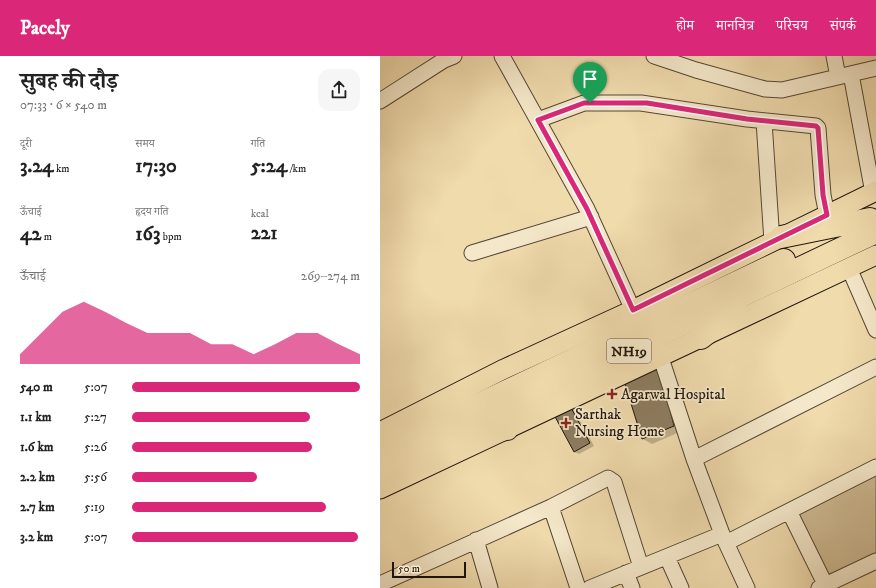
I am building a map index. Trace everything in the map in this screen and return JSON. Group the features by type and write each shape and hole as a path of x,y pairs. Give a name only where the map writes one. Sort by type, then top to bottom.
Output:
{"highway":[{"path":"777,239 874,223"},
{"name":"NH19","path":"380,468 780,278 874,223"},
{"name":"NH19","path":"380,451 874,223"},
{"path":"702,338 727,317 780,278"},
{"path":"438,440 507,428"}],"main road":[{"path":"380,432 502,370 633,310 875,192"},
{"path":"380,489 507,428 661,358 876,255"}],"street":[{"path":"380,100 444,60 454,56"},
{"path":"502,56 591,217 633,310"},
{"path":"654,56 696,70 765,89 782,90 876,68"},
{"path":"834,56 844,76 875,192"},
{"path":"538,120 584,103 641,103 764,121 818,126 823,195 827,215"},
{"path":"764,121 777,239"},
{"path":"472,253 591,217"},
{"path":"849,268 876,330"},
{"path":"661,358 694,459 724,538 747,588"},
{"path":"694,459 876,367"},
{"path":"590,588 667,557 724,538 789,511 876,467"},
{"path":"380,584 551,507 608,478 612,479 641,567"},
{"path":"551,507 578,588"},
{"path":"789,511 824,587 876,561"},
{"path":"476,540 490,588"},
{"path":"667,557 681,588"},
{"path":"626,573 632,588"}],"shaded area":[{"path":"876,476 876,553 826,577 796,515"}],"building":[{"path":"659,366 674,426 642,439 624,381"},
{"path":"569,404 590,443 574,452 553,413"}],"place":[{"name":"Agarwal Hospital","path":"612,394"},
{"name":"Sarthak Nursing Home","path":"566,423"}],"route":[{"path":"584,103 590,103 647,103 747,119 818,126 823,195 827,215 633,310 628,296 587,209 538,120 584,103"}]}
